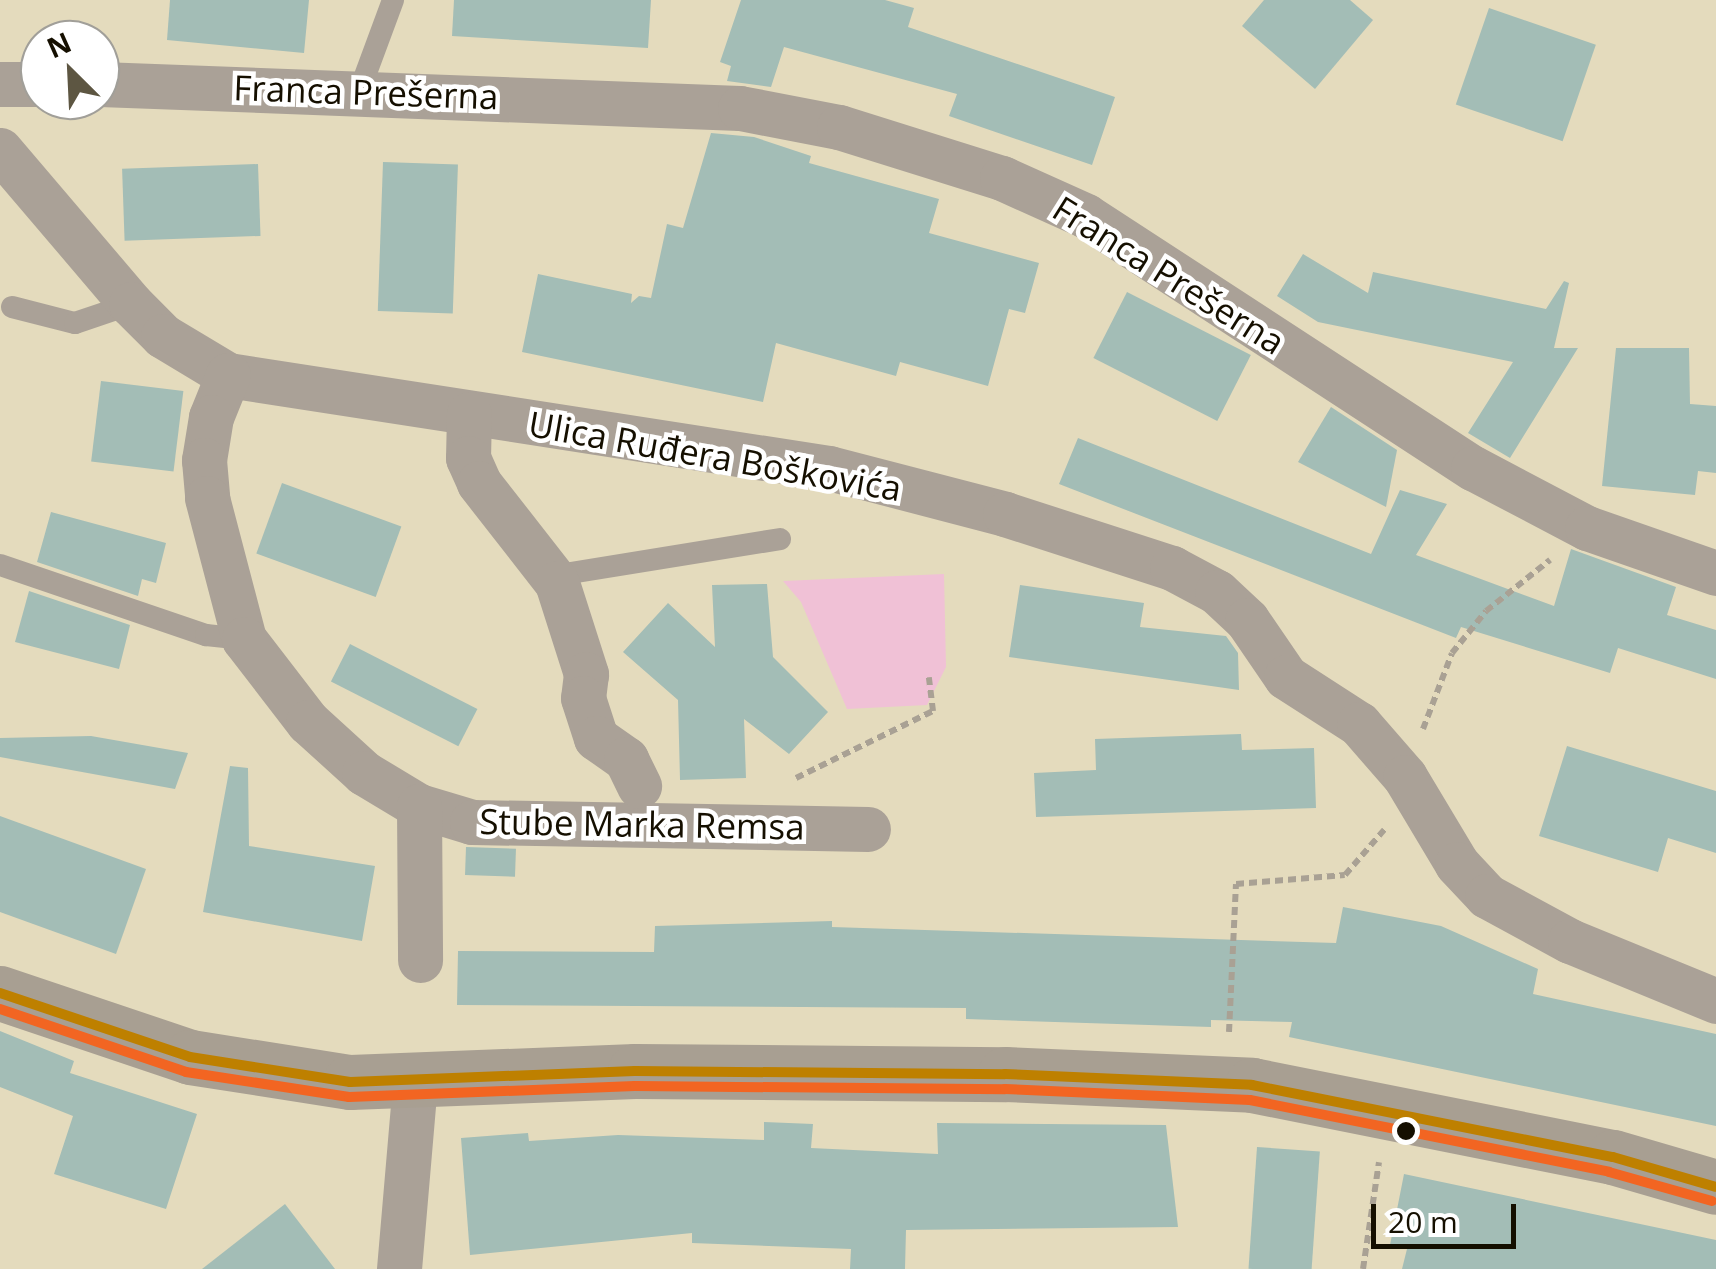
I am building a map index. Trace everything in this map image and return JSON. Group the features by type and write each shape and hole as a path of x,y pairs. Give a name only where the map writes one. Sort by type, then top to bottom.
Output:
{"main road":[{"path":"0,993 190,1057 350,1082 635,1072 1222,1082 1375,1106 1613,1157 1716,1187"}],"street":[{"name":"Franca Prešerna","path":"120,85 740,108 839,127 1002,178 1086,216 1473,468 1588,528 1716,572"},
{"path":"0,150 130,304 163,336 228,374"},
{"name":"Ulica Ruđera Boškovića","path":"228,374 829,468 1005,514 1172,568 1217,592 1247,620 1286,678 1359,724 1401,796 1487,896 1570,941 1716,1001"},
{"name":"Stube Marka Remsa","path":"228,374 211,417 204,460 244,639 308,722 364,773 419,806 472,822 868,829"},
{"path":"468,414 468,458 479,483 552,576 575,630 586,674 583,698 596,738 626,759 639,786"},
{"path":"419,806 420,960"},
{"path":"399,1269 414,1082"}],"lane":[{"path":"359,92 393,0"},
{"path":"12,307 75,323 130,304"},
{"path":"552,576 780,539"},
{"path":"0,565 206,636 244,639"}],"path":[{"path":"1229,1033 1236,884 1345,875 1401,796 1452,653 1486,612 1588,528"},
{"path":"782,784 934,712 929,677"},
{"path":"1363,1269 1380,1156"}],"shaded area":[{"path":"944,574 946,667 927,705 847,709 801,602 783,581"}],"building":[{"path":"170,0 309,0 304,53 167,40"},
{"path":"454,0 651,0 648,48 452,36"},
{"path":"741,0 885,0 914,8 908,27 1115,97 1092,165 949,116 957,94 784,47 771,87 727,81 731,66 720,62"},
{"path":"1264,0 1350,0 1373,20 1315,89 1242,26"},
{"path":"1489,8 1596,45 1563,141 1456,104"},
{"path":"711,133 754,137 811,156 809,163 939,199 929,233 1039,263 1025,313 1009,309 988,386 900,362 896,376 776,343 763,402 522,352 538,274 632,294 631,303 639,296 651,298 667,224 683,228"},
{"path":"383,162 458,165 453,314 378,311"},
{"path":"258,164 261,236 125,241 122,169"},
{"path":"1303,254 1368,293 1373,272 1546,309 1564,281 1569,283 1554,348 1578,348 1510,458 1468,433 1513,362 1318,322 1277,296"},
{"path":"1127,292 1251,355 1217,421 1093,358"},
{"path":"1616,348 1689,348 1690,404 1716,406 1716,473 1698,471 1695,495 1602,486"},
{"path":"101,381 183,391 174,472 91,461"},
{"path":"1331,407 1397,450 1386,507 1298,462"},
{"path":"1078,438 1371,554 1400,490 1447,504 1416,555 1554,606 1571,549 1676,587 1667,615 1716,630 1716,679 1618,648 1610,673 1461,627 1456,638 1059,484"},
{"path":"282,483 401,526 376,597 256,553"},
{"path":"51,512 166,543 156,583 142,579 138,596 37,562"},
{"path":"767,584 773,657 828,712 789,754 744,719 746,778 680,780 678,700 623,652 668,603 715,647 712,585"},
{"path":"1020,585 1144,603 1140,627 1226,636 1238,653 1239,690 1009,657"},
{"path":"29,591 130,625 119,669 15,642"},
{"path":"350,644 477,709 458,746 331,681"},
{"path":"1241,734 1242,750 1314,748 1316,808 1036,817 1034,773 1096,770 1095,739"},
{"path":"91,736 188,753 175,789 0,757 0,738"},
{"path":"1567,746 1716,791 1716,853 1668,838 1658,872 1539,836"},
{"path":"230,766 248,768 249,846 375,866 362,941 203,912"},
{"path":"0,816 146,869 116,954 0,912"},
{"path":"466,847 516,849 515,877 465,875"},
{"path":"1343,907 1441,926 1538,969 1533,994 1716,1034 1716,1126 1289,1037 1292,1022 1211,1020 1211,1027 966,1019 966,1008 457,1005 458,951 654,952 655,926 832,921 832,927 1336,943"},
{"path":"0,1031 74,1061 70,1073 197,1114 166,1209 54,1174 73,1116 0,1087"},
{"path":"764,1122 813,1124 811,1148 938,1154 937,1123 1166,1125 1178,1227 906,1230 905,1269 850,1269 851,1249 692,1243 692,1233 470,1255 461,1138 528,1133 529,1141 618,1135 764,1140"},
{"path":"1257,1147 1320,1151 1312,1269 1248,1269"},
{"path":"1404,1174 1716,1240 1716,1269 1402,1269 1407,1249 1390,1245"},
{"path":"285,1204 335,1269 202,1269"}],"transit line":[{"path":"0,993 190,1057 350,1082 635,1071 1005,1074 1252,1085 1613,1157 1716,1187"},
{"path":"0,1009 186,1072 349,1097 635,1086 1005,1089 1250,1100 1609,1172 1712,1201"}]}
